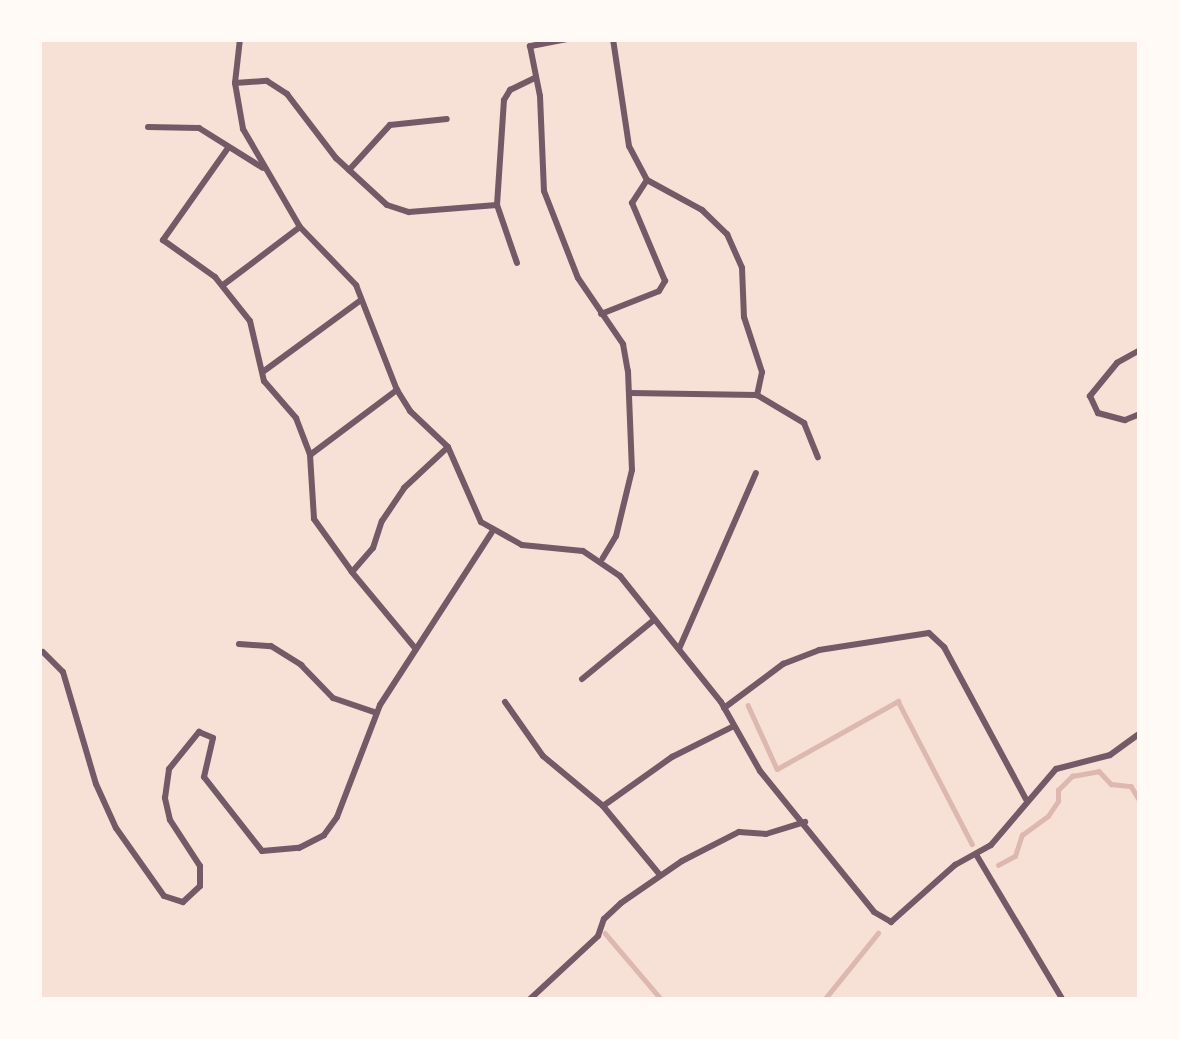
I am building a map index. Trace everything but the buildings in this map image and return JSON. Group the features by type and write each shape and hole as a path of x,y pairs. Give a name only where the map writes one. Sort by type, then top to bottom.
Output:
{"street":[{"path":"240,39 235,83 242,129 300,227 346,272 378,332 397,390 410,411 448,447 482,522 492,532 522,544 583,551 603,560 724,707 760,771 874,912 891,922"},
{"path":"567,39 529,42 550,215 623,344 632,470 616,536 603,560"},
{"path":"613,39 629,146 647,180 702,210 727,234 742,268 744,317 762,372 757,394"},
{"path":"518,263 497,206 504,100 510,90 535,78"},
{"path":"235,83 267,80 287,94 376,199 409,212 497,206"},
{"path":"349,170 391,125 447,119"},
{"path":"148,127 199,128 266,169"},
{"path":"228,148 164,240 223,285 250,321 264,381 296,418 310,455 314,520 415,649"},
{"path":"602,314 664,284 632,203 647,180"},
{"path":"223,285 300,227"},
{"path":"264,370 361,300"},
{"path":"1140,350 1112,368 1090,401 1096,411 1111,417 1125,420 1140,414"},
{"path":"310,455 397,390"},
{"path":"629,393 757,394 804,423 818,457"},
{"path":"352,572 373,548 382,520 404,488 448,447"},
{"path":"679,650 756,473"},
{"path":"44,652 63,672 96,784 116,828 164,896 177,902 190,900 201,875 197,856 170,820 169,769 199,732 213,738 203,777 220,805 262,851 279,853 324,836 337,817 377,713 492,532"},
{"path":"582,679 655,619"},
{"path":"724,707 783,664 819,650 928,633 944,647 1027,800"},
{"path":"239,644 271,646 347,707 377,713"},
{"path":"505,702 543,756 603,806 660,875"},
{"path":"603,806 672,758 734,726"},
{"path":"887,932 891,922 955,866 976,856 1056,769 1110,755 1140,733"},
{"path":"529,1000 598,936 604,919 660,875 739,832 766,834 805,822"},
{"path":"976,856 1063,1000"}],"waterway":[{"path":"748,705 777,769 898,701 972,844"},
{"path":"998,865 1015,856 1022,835 1048,816 1058,801 1058,790 1072,776 1099,771 1111,784 1131,786 1140,801"},
{"path":"605,933 662,1000"},
{"path":"824,1000 878,933"}]}
